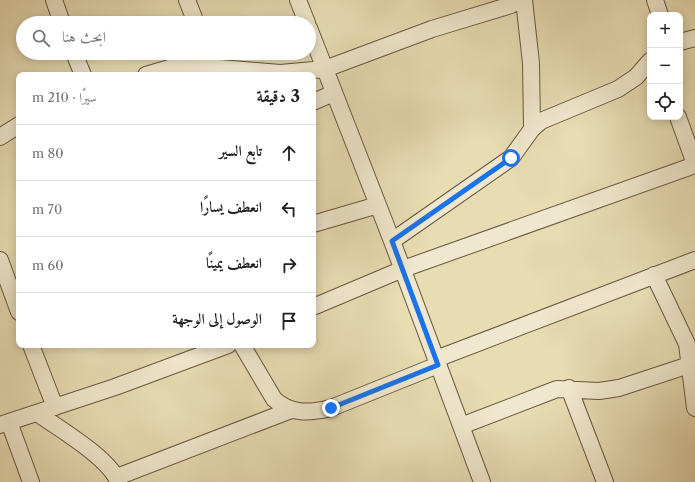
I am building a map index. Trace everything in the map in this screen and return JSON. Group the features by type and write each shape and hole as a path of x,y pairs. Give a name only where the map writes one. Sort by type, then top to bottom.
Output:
{"street":[{"path":"54,0 60,16"},
{"path":"187,0 193,16"},
{"path":"298,0 304,16"},
{"path":"291,72 325,69 432,29 511,5 520,0"},
{"path":"524,0 531,63 532,129"},
{"path":"655,0 659,12"},
{"path":"683,41 695,38"},
{"path":"316,46 403,269 482,482"},
{"path":"77,60 83,72"},
{"path":"156,72 173,67 210,60 275,72"},
{"path":"392,241 505,163 520,148 532,129 546,118 618,89 647,71"},
{"path":"316,101 334,93"},
{"path":"316,306 403,269 695,164 679,120"},
{"path":"0,137 16,127"},
{"path":"316,223 378,205"},
{"path":"0,260 16,304"},
{"path":"244,348 274,399 290,410 314,412 331,408 437,362 695,260"},
{"path":"654,275 687,344 692,364 695,408"},
{"path":"32,348 54,407"},
{"path":"31,482 5,424 122,385 220,348"},
{"path":"461,426 545,392 569,388 598,391 619,388 692,364"},
{"path":"569,388 605,482"},
{"path":"37,413 99,457 118,480 290,410"}],"route":[{"path":"331,408 438,365 392,241 511,158"}]}
